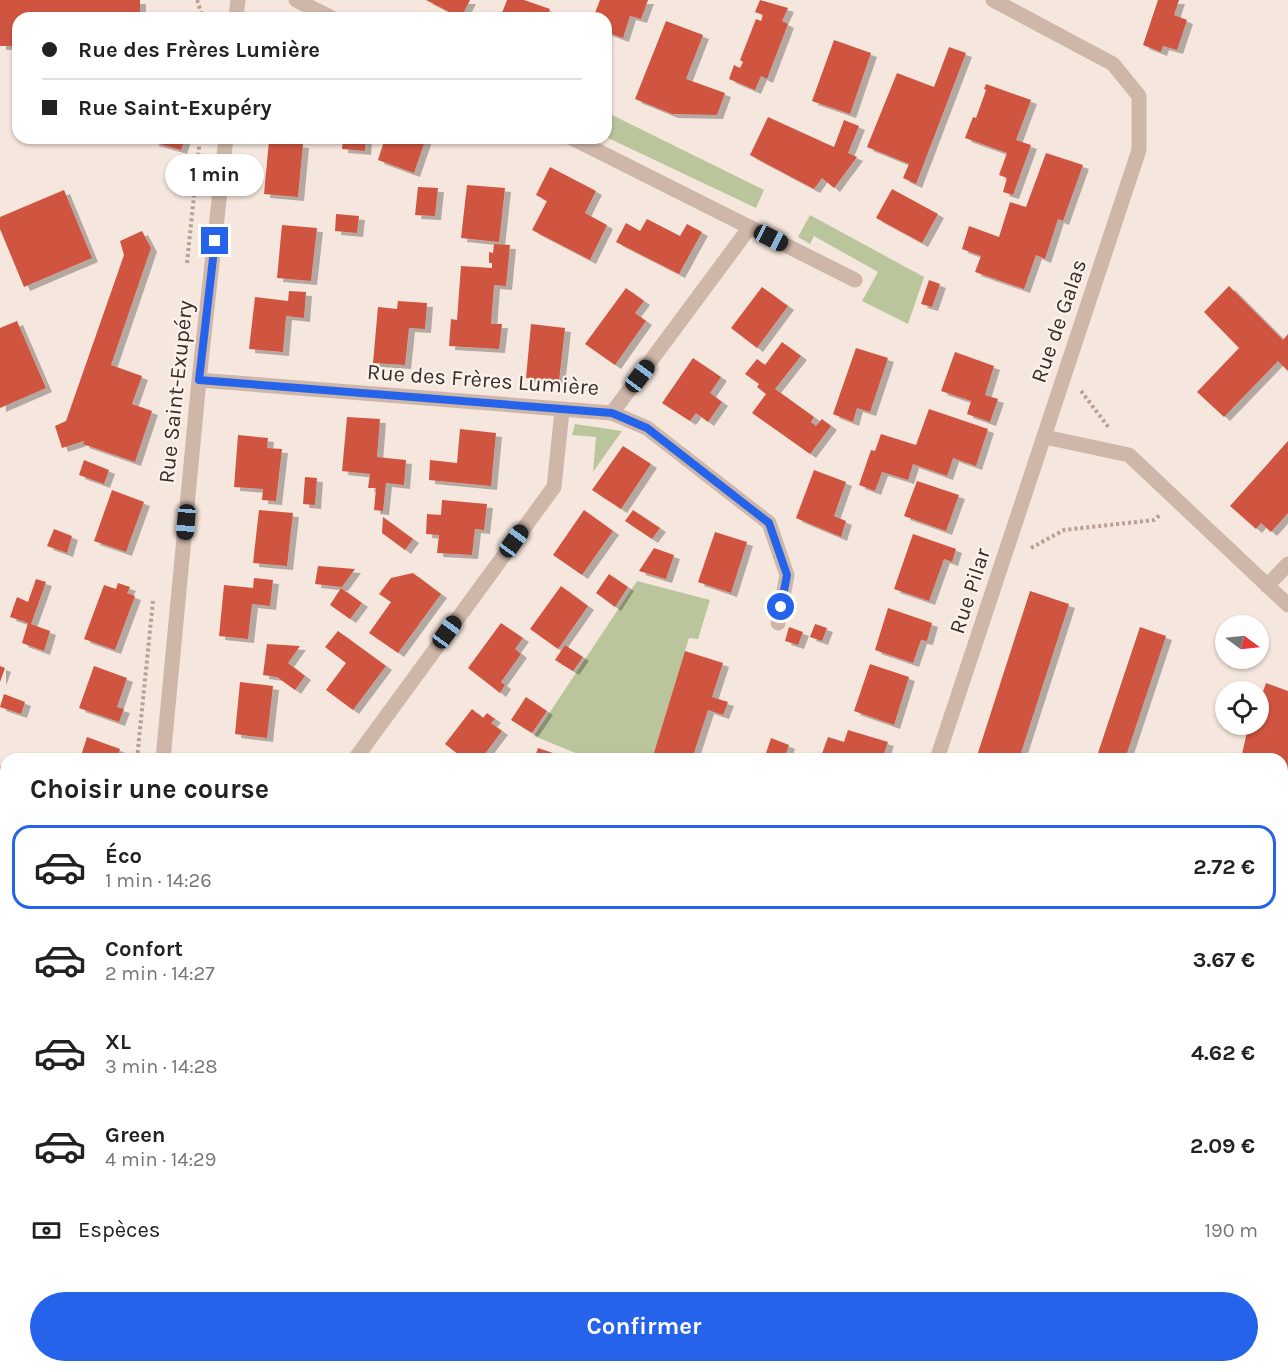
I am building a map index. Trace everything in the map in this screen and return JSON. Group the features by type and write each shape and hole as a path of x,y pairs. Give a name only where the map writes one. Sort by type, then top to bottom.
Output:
{"street":[{"path":"296,0 320,12"},
{"name":"Rue de Galas","path":"993,0 1113,64 1138,96 1140,150 1045,437"},
{"name":"Rue Saint-Exupéry","path":"164,753 199,380 225,144"},
{"path":"584,144 855,280"},
{"path":"612,413 750,227"},
{"name":"Rue des Frères Lumière","path":"199,380 562,411 612,413 647,428 769,523 787,575 778,623"},
{"path":"358,753 554,487 562,411"},
{"path":"1045,437 1129,456 1288,605"},
{"name":"Rue Pilar","path":"939,753 1045,437"},
{"path":"1268,586 1288,564"}],"path":[{"path":"1066,370 1129,456"},
{"path":"1003,561 1064,530 1154,520 1176,500"}],"green space":[{"path":"612,115 764,190 756,208 612,140"},
{"path":"810,215 924,277 908,324 862,301 878,272 814,236 810,244 798,237"},
{"path":"575,424 622,431 593,472 596,437 572,435"},
{"path":"637,581 710,600 698,639 689,638 654,753 575,753 534,736"}],"building":[{"path":"0,0 140,0 140,12 12,12 12,46 0,46"},
{"path":"426,0 470,0 464,12 449,12"},
{"path":"507,0 524,0 550,9 549,12 502,12"},
{"path":"600,0 648,0 641,19 630,16 623,38 612,34 612,12 595,12"},
{"path":"760,0 788,8 782,21 788,24 767,79 761,76 755,90 729,79 734,65 740,68 743,62 740,60 756,19 761,21 763,15 755,12"},
{"path":"1158,0 1179,0 1174,15 1187,20 1177,50 1163,46 1161,52 1143,45"},
{"path":"666,21 703,35 686,79 725,93 717,115 672,114 635,99"},
{"path":"834,40 871,53 850,114 812,101"},
{"path":"949,47 966,53 916,184 903,178 909,164 867,147 897,73 934,87"},
{"path":"986,84 1031,100 1016,140 1031,145 1013,195 1003,192 1007,178 999,175 1007,153 965,138 973,117 976,118"},
{"path":"768,117 834,147 844,120 859,126 848,153 857,157 834,188 822,178 814,189 750,155"},
{"path":"160,144 183,144 181,150"},
{"path":"269,144 303,144 298,197 264,194"},
{"path":"342,144 366,144 365,151 342,149"},
{"path":"383,144 424,144 414,173 378,160"},
{"path":"1046,153 1083,165 1063,221 1058,219 1045,259 1036,255 1024,289 975,272 981,256 962,249 969,226 999,237 1010,202 1026,207"},
{"path":"550,167 596,191 585,213 607,225 590,260 532,230 547,201 536,195"},
{"path":"467,185 505,188 499,242 461,238"},
{"path":"418,187 438,188 435,216 415,215"},
{"path":"892,189 938,214 922,243 876,218"},
{"path":"64,190 92,258 24,287 0,229 0,217"},
{"path":"336,214 359,216 357,233 335,231"},
{"path":"647,219 680,236 687,224 702,232 679,274 616,242 626,223 640,231"},
{"path":"282,225 317,228 311,281 277,278"},
{"path":"142,231 151,248 111,365 142,376 132,404 152,411 135,462 83,444 84,441 62,448 55,426 66,421 124,255 120,241"},
{"path":"494,244 510,245 506,286 494,285 491,324 502,324 499,349 449,346 451,319 457,320 461,266 492,268 492,263 489,263 489,252 493,253"},
{"path":"929,280 940,284 932,307 921,304"},
{"path":"1229,286 1283,340 1288,334 1288,371 1278,361 1224,417 1197,392 1239,348 1204,312"},
{"path":"762,287 788,306 757,348 731,328"},
{"path":"626,288 644,301 635,313 646,321 615,365 585,344"},
{"path":"289,291 306,292 304,318 286,316 283,352 249,349 255,297 288,301"},
{"path":"398,301 427,303 425,329 409,328 405,365 373,363 378,307 397,309"},
{"path":"17,321 46,388 0,408 0,328"},
{"path":"531,324 565,328 559,381 526,378"},
{"path":"782,342 801,356 775,389 814,417 811,422 816,426 822,419 831,426 810,454 752,413 766,394 757,387 759,384 745,374 757,359 765,365"},
{"path":"856,348 888,358 870,412 857,408 853,422 833,414"},
{"path":"955,352 994,366 985,395 998,399 990,422 967,414 971,401 941,391"},
{"path":"693,358 721,377 710,393 722,402 708,422 696,413 690,421 662,403"},
{"path":"929,409 988,429 976,466 953,458 947,476 913,464 908,480 882,472 875,491 859,485 871,450 875,451 881,434 916,445"},
{"path":"347,417 380,419 377,457 406,460 404,485 386,483 383,511 374,510 376,488 368,488 370,474 342,471"},
{"path":"460,429 496,433 491,486 429,480 430,460 457,463"},
{"path":"238,435 268,438 267,448 282,449 276,501 262,500 263,489 234,487"},
{"path":"1288,441 1288,513 1271,532 1261,523 1256,529 1230,506"},
{"path":"623,446 651,464 621,509 592,490"},
{"path":"84,460 109,470 104,484 79,475"},
{"path":"814,470 846,482 834,516 846,521 841,537 796,518"},
{"path":"305,477 317,478 315,505 303,504"},
{"path":"917,481 959,495 946,531 904,516"},
{"path":"112,490 144,502 126,552 94,541"},
{"path":"442,500 487,504 484,530 475,529 472,555 437,553 439,535 426,534 427,514 441,515"},
{"path":"259,510 293,513 287,566 253,563"},
{"path":"584,510 613,531 582,575 553,555"},
{"path":"633,510 660,528 652,539 625,521"},
{"path":"383,517 413,539 405,550 382,533"},
{"path":"54,529 72,536 67,553 47,546"},
{"path":"715,532 747,542 731,593 698,582"},
{"path":"913,534 956,549 952,562 944,559 929,601 894,589"},
{"path":"654,548 674,555 666,579 639,571"},
{"path":"318,566 355,569 342,587 315,584"},
{"path":"413,573 441,594 398,653 369,633 391,602 379,594 391,578"},
{"path":"609,574 628,587 615,607 596,593"},
{"path":"254,578 273,580 270,606 252,604 248,639 219,636 224,585 253,588"},
{"path":"36,579 46,582 31,624 50,631 44,651 22,643 28,623 10,617 17,597 28,602"},
{"path":"118,583 130,587 127,593 135,596 115,650 84,639 104,585 116,589"},
{"path":"561,586 588,606 558,649 530,629"},
{"path":"341,588 362,603 350,619 330,605"},
{"path":"1030,591 1069,604 1021,753 978,753"},
{"path":"888,608 932,623 927,641 921,640 913,663 875,650"},
{"path":"501,623 523,638 515,649 521,654 501,682 505,685 500,693 468,668"},
{"path":"815,624 827,628 822,641 810,637"},
{"path":"789,627 803,632 798,645 785,641"},
{"path":"1140,627 1166,636 1127,753 1098,753"},
{"path":"338,631 386,666 353,710 326,690 346,663 325,647"},
{"path":"267,644 300,646 288,663 305,676 295,690 277,677 263,675"},
{"path":"565,645 583,657 573,671 555,660"},
{"path":"685,651 723,663 712,697 728,702 723,715 708,710 694,753 654,753"},
{"path":"870,664 909,677 894,725 854,711"},
{"path":"0,666 5,668 0,682"},
{"path":"94,666 127,678 117,707 124,709 119,722 79,708"},
{"path":"240,682 273,686 267,738 235,734"},
{"path":"1269,684 1288,691 1288,753 1242,753 1246,735 1269,735"},
{"path":"4,694 25,702 21,714 0,707"},
{"path":"526,697 547,711 532,733 511,720"},
{"path":"472,709 483,718 487,713 495,719 491,723 502,731 486,753 456,753 445,744"},
{"path":"848,730 888,742 884,753 822,753 828,737 844,742"},
{"path":"87,737 120,749 119,753 82,753"},
{"path":"771,738 789,745 786,753 766,753"},
{"path":"538,748 553,753 536,753"}],"route":[{"path":"215,241 199,380 562,411 612,413 647,428 769,523 787,575 781,607"}]}
